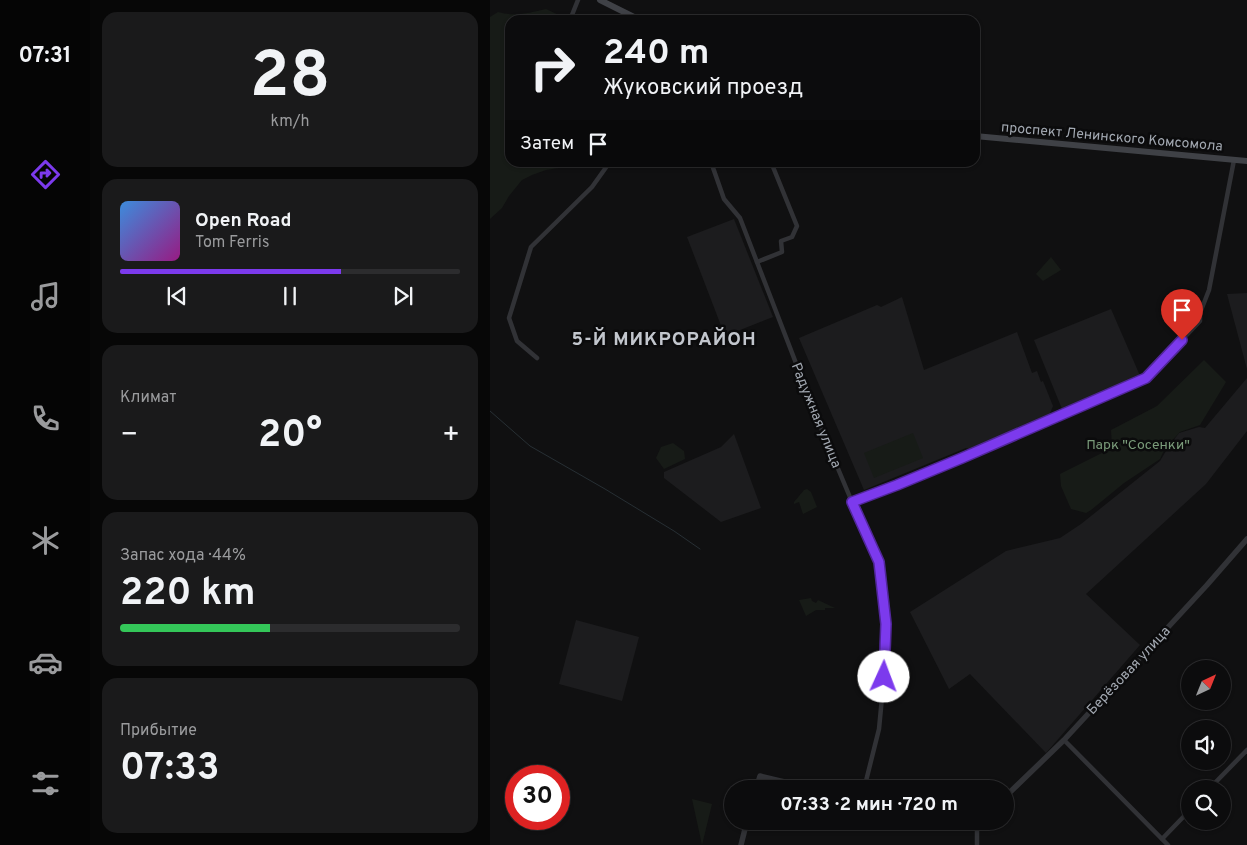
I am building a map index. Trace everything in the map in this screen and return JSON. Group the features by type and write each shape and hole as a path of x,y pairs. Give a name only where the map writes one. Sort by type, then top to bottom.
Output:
{"main road":[{"path":"603,1 630,15"},
{"name":"проспект Ленинского Комсомола","path":"980,136 1247,161"}],"street":[{"path":"572,15 578,0"},
{"path":"852,502 962,458 1146,378 1200,321 1200,313 1209,290 1234,160"},
{"path":"537,358 517,341 509,318 531,247 592,187 602,171 607,167"},
{"name":"Радужная улица","path":"713,167 724,199 740,218 821,428 879,562 886,624 884,677"},
{"path":"757,262 782,252 781,241 792,237 797,226 773,167"},
{"name":"Берёзовая улица","path":"1014,788 1064,740 1208,585 1247,539"},
{"path":"866,780 879,729 883,687"},
{"path":"1064,740 1168,845"},
{"path":"1218,780 1247,750"},
{"path":"759,780 760,776 777,780"},
{"path":"1162,839 1181,819"},
{"path":"741,845 745,830"},
{"path":"977,830 977,845"}],"shaded area":[{"path":"734,219 773,317 725,336 687,237"},
{"path":"1247,293 1247,369 1227,294"},
{"path":"902,297 924,370 1017,332 1032,373 1037,371 1053,406 1049,416 1009,435 999,436 997,439 971,450 966,448 864,490 799,338 877,305 881,307"},
{"path":"1111,309 1141,378 1062,409 1034,340"},
{"path":"1247,378 1247,431 1206,484 1086,594 1140,645 1046,753 970,674 949,689 910,612 1006,551 1060,538 1081,524 1160,461 1179,433 1199,427 1205,428"},
{"path":"734,434 761,508 721,522 664,478 664,472 721,447"},
{"path":"576,620 639,637 622,701 559,684"}],"green space":[{"path":"546,9 559,15 505,15 505,167 573,167 546,170 522,180 502,208 490,219 490,17 498,12 528,13"},
{"path":"1051,257 1061,270 1043,281 1036,274"},
{"name":"Парк \"Сосенки\"","path":"1204,360 1226,382 1200,425 1180,432 1165,448 1160,459 1124,483 1091,510 1086,513 1071,509 1061,486 1060,474 1112,448 1111,430 1157,406"},
{"path":"913,433 923,458 874,478 864,453"},
{"path":"673,443 684,451 685,459 664,469 656,458 661,447"},
{"path":"807,489 811,492 817,507 803,514 799,502 794,504 794,502"},
{"path":"811,598 816,603 818,600 835,608 816,610 806,616 799,600"},
{"path":"692,799 712,804 702,845"}],"waterway":[{"path":"490,411 530,446 605,489 700,549"}],"district":[{"name":"5-Й МИКРОРАЙОН","path":"664,338"}],"route":[{"path":"884,677 886,624 879,562 852,502 1022,433 1146,378 1182,340"}]}
